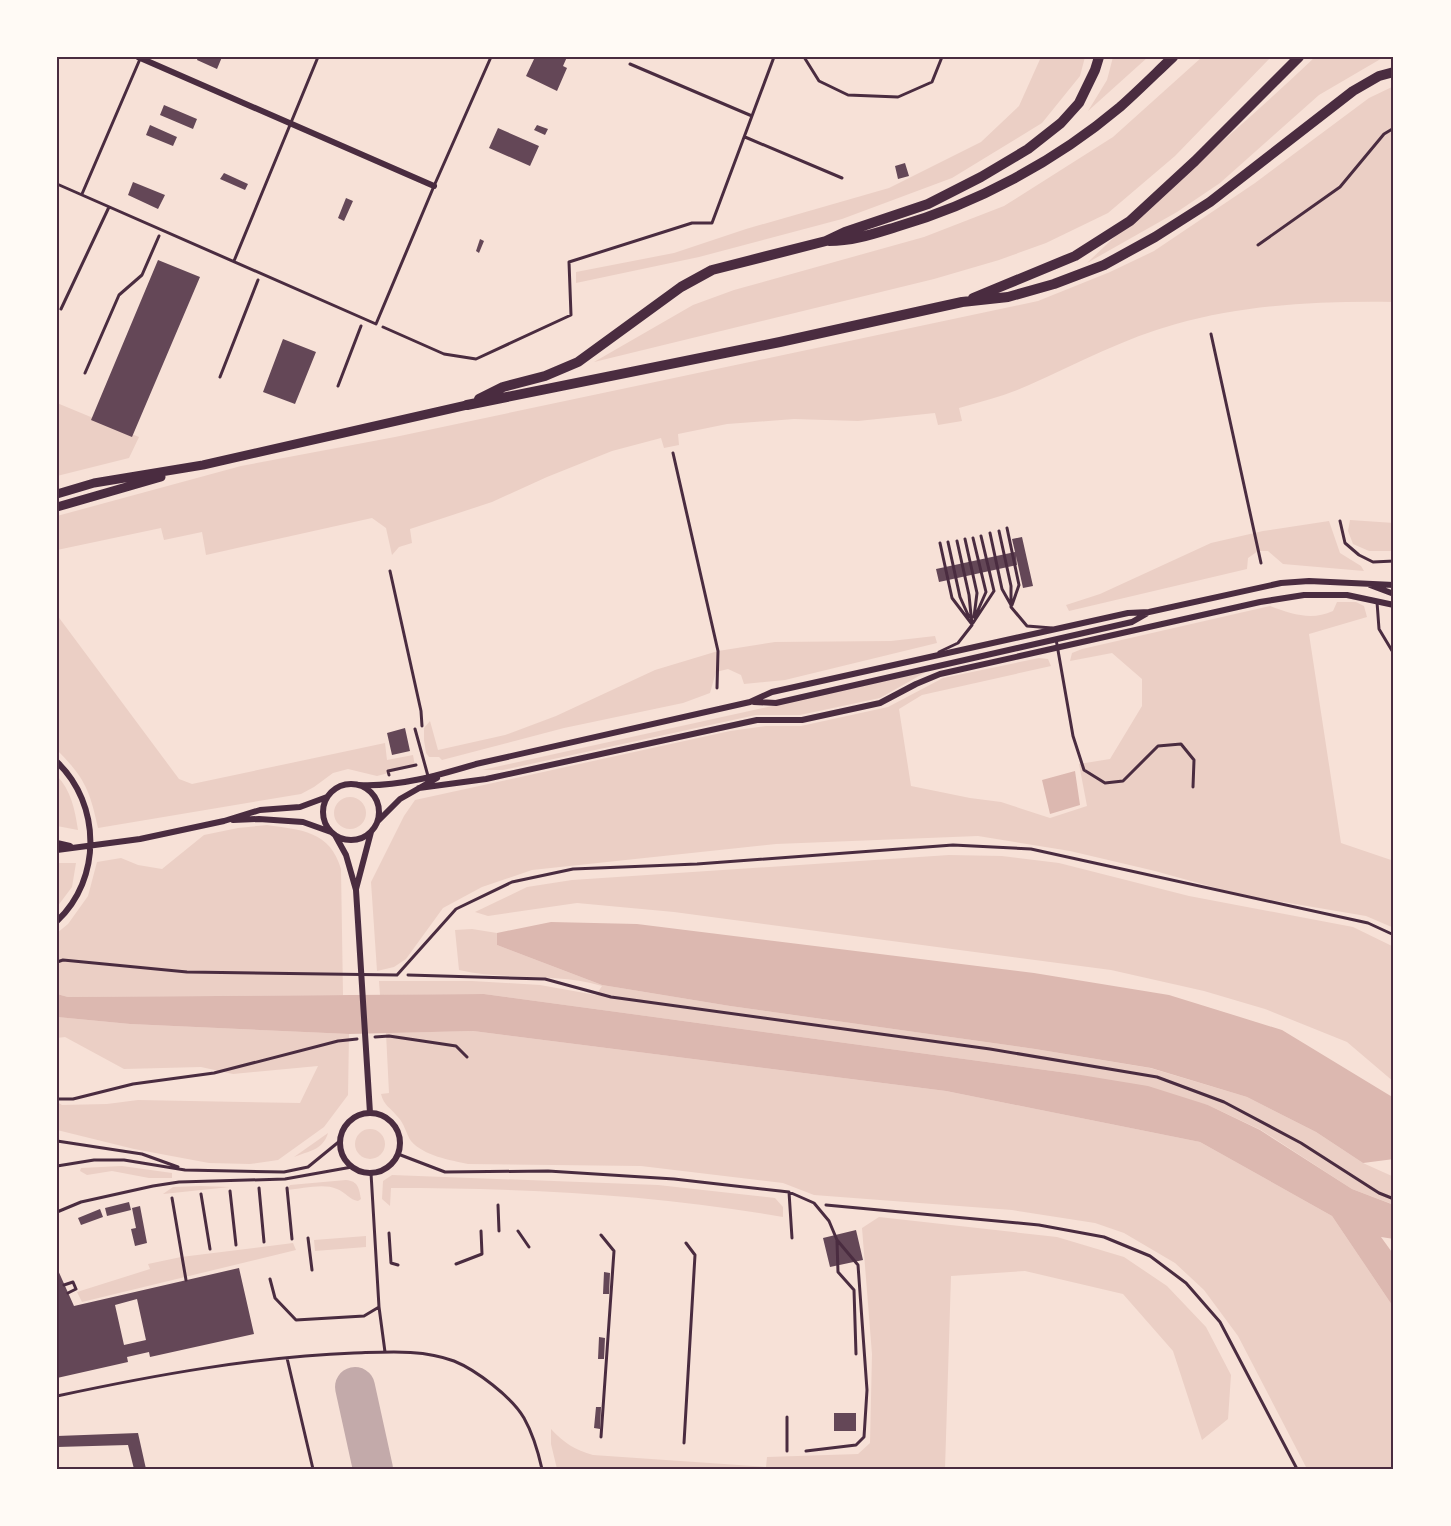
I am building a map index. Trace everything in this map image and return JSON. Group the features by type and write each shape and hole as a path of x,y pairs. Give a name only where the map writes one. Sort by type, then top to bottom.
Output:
{"highway":[{"path":"466,405 503,387 545,376 578,362 681,287 712,270 826,241 845,232 928,204 981,177 1028,149 1061,123 1079,103 1099,57"},
{"path":"826,241 848,241 927,218 1008,182 1078,139 1120,107 1173,57"},
{"path":"962,302 1075,256 1130,221 1299,57"},
{"path":"466,405 780,342 962,302 1008,297 1054,284 1104,265 1155,237 1210,202 1353,91 1379,76 1394,72"}],"main road":[{"path":"57,507 203,465 466,405"},
{"path":"57,493 94,483 203,465"}],"street":[{"path":"139,57 434,186"},
{"path":"57,850 111,845 224,821 260,810 300,807 327,797 341,785 392,784 443,774 476,764 750,702 772,692 1128,613 1149,612 1281,583 1310,581 1394,585"},
{"path":"1367,584 1394,594"},
{"path":"419,788 486,779 757,720 802,720 880,703 940,674 1260,602 1304,595 1347,595 1394,605"},
{"path":"750,702 776,703 1132,622 1149,612"},
{"path":"57,762 75,785 84,804 90,826 90,858 83,884 57,921"},
{"path":"356,890 371,832 377,822 400,799 443,774"},
{"path":"359,785 374,795 379,813 377,822"},
{"path":"327,797 323,815 326,824 346,855 356,890 370,1113"},
{"path":"224,821 259,819 303,822 349,840 371,832"},
{"path":"57,843 74,847"},
{"path":"370,1113 388,1119 395,1126 400,1145 398,1154 387,1168 370,1173 361,1172 352,1167 343,1155 340,1140 347,1124 354,1118 370,1113"}],"lane":[{"path":"82,195 139,57"},
{"path":"234,261 318,57"},
{"path":"57,184 376,324 491,57"},
{"path":"61,309 109,206"},
{"path":"1340,521 1346,543 1359,555 1373,562 1394,561"},
{"path":"1007,528 1019,585 1011,607"},
{"path":"999,531 1011,586 1011,607"},
{"path":"990,533 1002,589 1011,607 1026,626 1060,628"},
{"path":"926,658 958,643 994,591 981,536"},
{"path":"972,625 986,592 974,538"},
{"path":"965,539 977,593 972,625"},
{"path":"957,541 969,595 972,625"},
{"path":"948,542 960,597 972,625"},
{"path":"940,543 952,598 972,625"},
{"path":"1377,602 1379,629 1394,654"},
{"path":"1056,639 1073,736 1083,770 1105,783 1123,781 1158,746 1182,744 1194,760 1193,787"},
{"path":"415,729 429,777"},
{"path":"57,963 63,960 188,972 397,975 456,909 512,882 573,869 697,864 953,845 1031,849 1368,923 1394,935"},
{"path":"57,1166 94,1160 124,1160 186,1170 284,1172 308,1167 340,1140"},
{"path":"57,1141 142,1154 186,1170"},
{"path":"398,1154 446,1172 548,1171 674,1179 789,1192 814,1203 830,1221 837,1240 838,1272 854,1290 856,1354"},
{"path":"57,1212 81,1202 179,1182 285,1179 352,1167"},
{"path":"370,1173 379,1306 386,1352"},
{"path":"789,1192 792,1238"},
{"path":"806,1451 856,1445 864,1437 867,1390 858,1265 837,1240"},
{"path":"270,1279 275,1298 297,1320 364,1316 379,1306"},
{"path":"57,1396 124,1381 287,1358 386,1352 423,1354 453,1361 480,1375 501,1393 523,1415 536,1443 542,1469"},
{"path":"287,1358 313,1469"},
{"path":"787,1417 787,1451"}],"path":[{"path":"376,324 444,354 476,359 571,315 569,262 692,223 712,223 775,57"},
{"path":"804,57 819,81 848,95 898,98 932,82 942,57"},
{"path":"630,64 752,116"},
{"path":"1258,244 1340,187 1384,134 1394,128"},
{"path":"745,137 842,178"},
{"path":"85,372 119,295 142,275 161,229"},
{"path":"220,377 260,273"},
{"path":"338,386 364,318"},
{"path":"1211,334 1261,563"},
{"path":"673,453 718,651 717,688"},
{"path":"390,571 423,720 419,743"},
{"path":"397,975 545,979 611,998 990,1049 1157,1077 1224,1102 1301,1143 1379,1193 1394,1199"},
{"path":"369,1038 389,1036 456,1046 467,1057"},
{"path":"57,1099 73,1099 133,1084 214,1073 338,1041 358,1039"},
{"path":"285,1179 292,1239"},
{"path":"259,1188 264,1242"},
{"path":"230,1191 236,1245"},
{"path":"201,1194 210,1249"},
{"path":"172,1198 186,1280"},
{"path":"814,1203 1040,1225 1104,1237 1150,1256 1186,1283 1220,1322 1297,1469"},
{"path":"498,1205 499,1231"},
{"path":"456,1264 482,1254 481,1231"},
{"path":"518,1231 529,1246"},
{"path":"389,1233 391,1263 398,1266"},
{"path":"601,1235 614,1251 601,1437"},
{"path":"308,1238 312,1270"},
{"path":"684,1443 695,1255 686,1243"},
{"path":"64,1285 72,1282 76,1290 68,1293"}],"shaded area":[{"path":"1041,57 1085,57 1080,76 1042,123 952,178 842,219 699,257 576,283 576,272 674,253 746,229 889,188 981,142 1019,106"},
{"path":"1113,57 1148,57 1088,111 1107,80"},
{"path":"1202,57 1271,57 1175,156 1108,213 1046,243 999,260 934,279 594,362 693,305 734,290 924,237 1004,206 1113,137"},
{"path":"1315,57 1384,57 1319,95 1220,183 1177,212 1087,263 1259,109"},
{"path":"1394,86 1394,302 1284,305 1230,312 1176,324 1120,344 1021,389 959,408 962,421 938,425 935,413 858,421 794,419 727,424 678,434 679,445 664,448 661,438 612,451 492,502 410,529 412,543 399,547 392,555 386,528 372,518 206,555 202,532 164,540 161,528 57,550 57,516 241,466 395,437 1038,301 1110,272 1154,251 1255,183 1369,98"},
{"path":"57,403 139,437 129,458 57,476"},
{"path":"1350,520 1394,523 1394,551 1369,551 1353,544 1348,531"},
{"path":"1329,521 1340,553 1361,566 1364,571 1283,564 1268,551 1258,551 1248,558 1247,569 1069,611 1066,605 1100,594 1211,543 1263,531"},
{"path":"1337,602 1356,602 1364,606 1367,617 1309,634 1341,843 1394,861 1394,928 1366,916 1241,895 1155,871 1070,851 978,836 776,844 532,870 482,887 443,908 406,959 394,967 377,971 371,882 404,816 415,800 730,731 766,726 801,726 888,707 943,678 1039,658 1048,659 1051,666 922,695 899,709 911,786 1001,802 1050,818 1087,806 1079,764 1110,759 1142,706 1142,679 1112,653 1070,661 1072,653 1270,606 1294,614 1317,616 1333,611"},
{"path":"57,615 179,779 192,784 385,743 387,760 413,755 415,766 377,776 348,769 333,773 301,794 98,828 85,786 57,750"},
{"path":"935,636 937,643 785,680 744,684 741,675 728,669 716,672 710,693 683,703 564,728 442,760 439,757 429,757 426,753 424,728 430,721 438,750 505,735 556,716 655,670 718,651 775,642 891,641"},
{"path":"926,672 880,698 800,715 756,715 503,770 482,770"},
{"path":"1075,771 1080,805 1050,814 1042,780"},
{"path":"57,776 69,794 78,830 57,826"},
{"path":"350,797 362,801 366,813 362,825 350,829 338,825 334,813 338,801"},
{"path":"267,825 313,835 330,847 336,856 341,869 343,995 68,997 57,994 57,933 68,924 88,896 97,862 121,858 138,865 162,869 204,835"},
{"path":"949,855 1002,856 1059,863 1189,896 1353,927 1394,947 1394,1082 1347,1042 1265,1009 1204,991 1111,970 674,912 577,903 488,916 475,912 527,887 572,880"},
{"path":"57,863 76,863 72,887 57,907"},
{"path":"551,922 637,924 1034,973 1169,995 1282,1030 1394,1098 1394,1159 1363,1163 1316,1132 1247,1097 1151,1068 602,985 497,945 497,933"},
{"path":"472,929 497,933 497,945 602,985 1150,1068 1247,1097 1316,1132 1363,1163 1394,1177 1394,1200 1392,1204 1352,1189 1261,1130 1208,1105 1075,1074 484,994 380,995 379,981 472,981 540,985 596,995 602,986 567,979 494,975 459,970 455,930"},
{"path":"57,994 68,997 484,994 1075,1074 1148,1086 1208,1105 1260,1130 1352,1189 1394,1205 1394,1239 1381,1237 1394,1255 1394,1308 1332,1216 1200,1142 946,1091 473,1031 349,1034 130,1024 57,1017"},
{"path":"57,1017 130,1024 349,1034 348,1095 324,1127 278,1160 250,1164 209,1163 134,1149 57,1130 57,1102 62,1105 107,1104 138,1100 300,1103 318,1066 233,1074 201,1067 124,1069 65,1037 57,1038"},
{"path":"473,1031 946,1091 1200,1142 1332,1216 1394,1308 1394,1469 1307,1469 1238,1336 1204,1290 1175,1263 1124,1233 1095,1223 1012,1210 814,1195 783,1183 641,1166 468,1164 430,1154 411,1141 402,1122 382,1098 381,1094 389,1093 386,1033"},
{"path":"370,1129 381,1133 385,1144 381,1155 370,1159 359,1155 355,1144 359,1133"},
{"path":"328,1133 319,1146 294,1157"},
{"path":"122,1166 172,1173 172,1178 149,1178 112,1171 87,1175 80,1171 81,1168"},
{"path":"392,1175 658,1185 775,1198 783,1207 783,1217 636,1198 489,1189 391,1188 390,1206 382,1199 383,1181"},
{"path":"346,1180 357,1186 361,1199 355,1200 337,1189 325,1186 287,1190 290,1185"},
{"path":"173,1187 230,1187 163,1194"},
{"path":"879,1217 1057,1237 1124,1257 1167,1286 1206,1327 1231,1375 1228,1419 1202,1440 1173,1351 1123,1294 1025,1271 951,1276 945,1469 557,1469 551,1444 551,1429 570,1445 593,1455 766,1467 767,1457 858,1454 870,1443 872,1354 862,1228"},
{"path":"366,1236 366,1247 315,1251 314,1240"},
{"path":"293,1243 296,1250 82,1302 77,1292 150,1269 148,1264 181,1257"}],"building":[{"path":"198,57 222,57 217,69 197,60"},
{"path":"535,57 567,57 563,66 567,68 557,91 526,76"},
{"path":"164,105 197,119 193,129 160,115"},
{"path":"150,125 177,137 173,146 146,135"},
{"path":"537,125 548,129 545,135 534,130"},
{"path":"498,128 539,146 530,166 489,148"},
{"path":"905,163 909,176 898,179 895,166"},
{"path":"224,173 248,184 245,190 220,179"},
{"path":"133,182 165,195 158,209 128,195"},
{"path":"346,198 353,201 344,221 338,218"},
{"path":"480,239 484,241 479,253 476,251"},
{"path":"158,260 200,277 132,437 91,420"},
{"path":"283,339 316,352 295,404 263,392"},
{"path":"1022,537 1033,586 1023,588 1016,556 1017,565 939,582 936,569 1015,552 1012,539"},
{"path":"405,728 410,751 392,755 387,733"},
{"path":"129,1202 131,1210 107,1216 105,1208"},
{"path":"140,1206 147,1243 135,1246 131,1229 136,1228 132,1208"},
{"path":"100,1209 103,1217 81,1225 78,1218"},
{"path":"856,1230 863,1260 830,1267 823,1238"},
{"path":"57,1268 74,1306 239,1268 254,1334 150,1357 149,1352 127,1357 128,1362 57,1378","holes":["137,1299 146,1340 124,1345 115,1305"]},
{"path":"604,1272 610,1273 609,1294 603,1294"},
{"path":"599,1337 605,1338 604,1359 598,1359"},
{"path":"596,1407 601,1407 600,1429 594,1428"},
{"path":"834,1413 856,1413 856,1431 834,1431"},
{"path":"138,1433 146,1469 134,1469 128,1445 57,1447 57,1436"}],"taxiway":[{"path":"355,1387 373,1469"}]}
